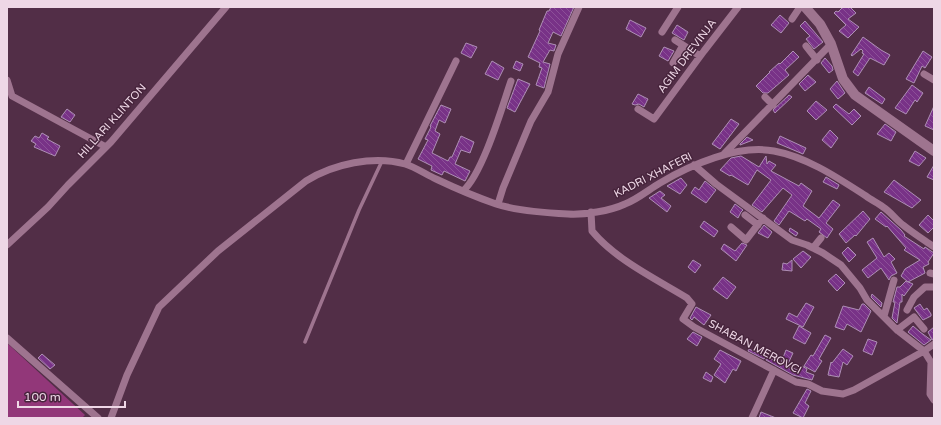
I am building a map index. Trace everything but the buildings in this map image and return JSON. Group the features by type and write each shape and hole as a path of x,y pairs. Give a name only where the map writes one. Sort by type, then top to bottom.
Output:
{"street":[{"name":"HILLARI KLINTON","path":"7,245 48,207 106,147 226,7"},
{"path":"498,204 503,188 531,121 548,92 558,54 579,7"},
{"path":"662,32 678,7"},
{"name":"AGIM DREVINJA","path":"638,109 654,119 738,7"},
{"path":"792,19 800,7"},
{"path":"805,7 820,24 831,44 843,79 855,95 934,151"},
{"path":"675,40 700,56"},
{"path":"723,156 831,44"},
{"path":"673,63 683,45"},
{"path":"806,46 817,60"},
{"path":"406,164 456,61"},
{"path":"924,74 934,80"},
{"path":"7,80 10,94 106,147"},
{"path":"464,190 469,186 481,162 511,81"},
{"path":"765,98 773,105"},
{"name":"KADRI XHAFERI","path":"111,418 127,375 159,307 212,256 306,181 320,173 348,164 367,161 382,161 406,164 448,185 498,204 569,214 591,212 624,205 694,165 723,156 733,153 757,150 774,151 817,166 842,180 884,207 903,225 934,247"},
{"path":"694,165 716,184 792,240 813,248 840,265 860,288 867,300 897,330 924,351 932,365 930,394 934,400"},
{"name":"SHABAN MEROVCI","path":"591,212 592,231 604,245 687,298 692,304 683,319 694,327 796,382 808,384 822,391 842,394 854,390 934,344"},
{"path":"745,215 758,225"},
{"path":"730,227 746,240 763,218"},
{"path":"813,248 821,238"},
{"path":"884,316 894,280"},
{"path":"907,310 914,297 925,287 934,287"},
{"path":"897,330 914,317 924,329"},
{"path":"7,338 98,418"},
{"path":"752,418 774,370"}],"lane":[{"path":"305,342 359,210 382,161"}],"shaded area":[{"path":"7,343 85,415 82,418 7,418"}]}
